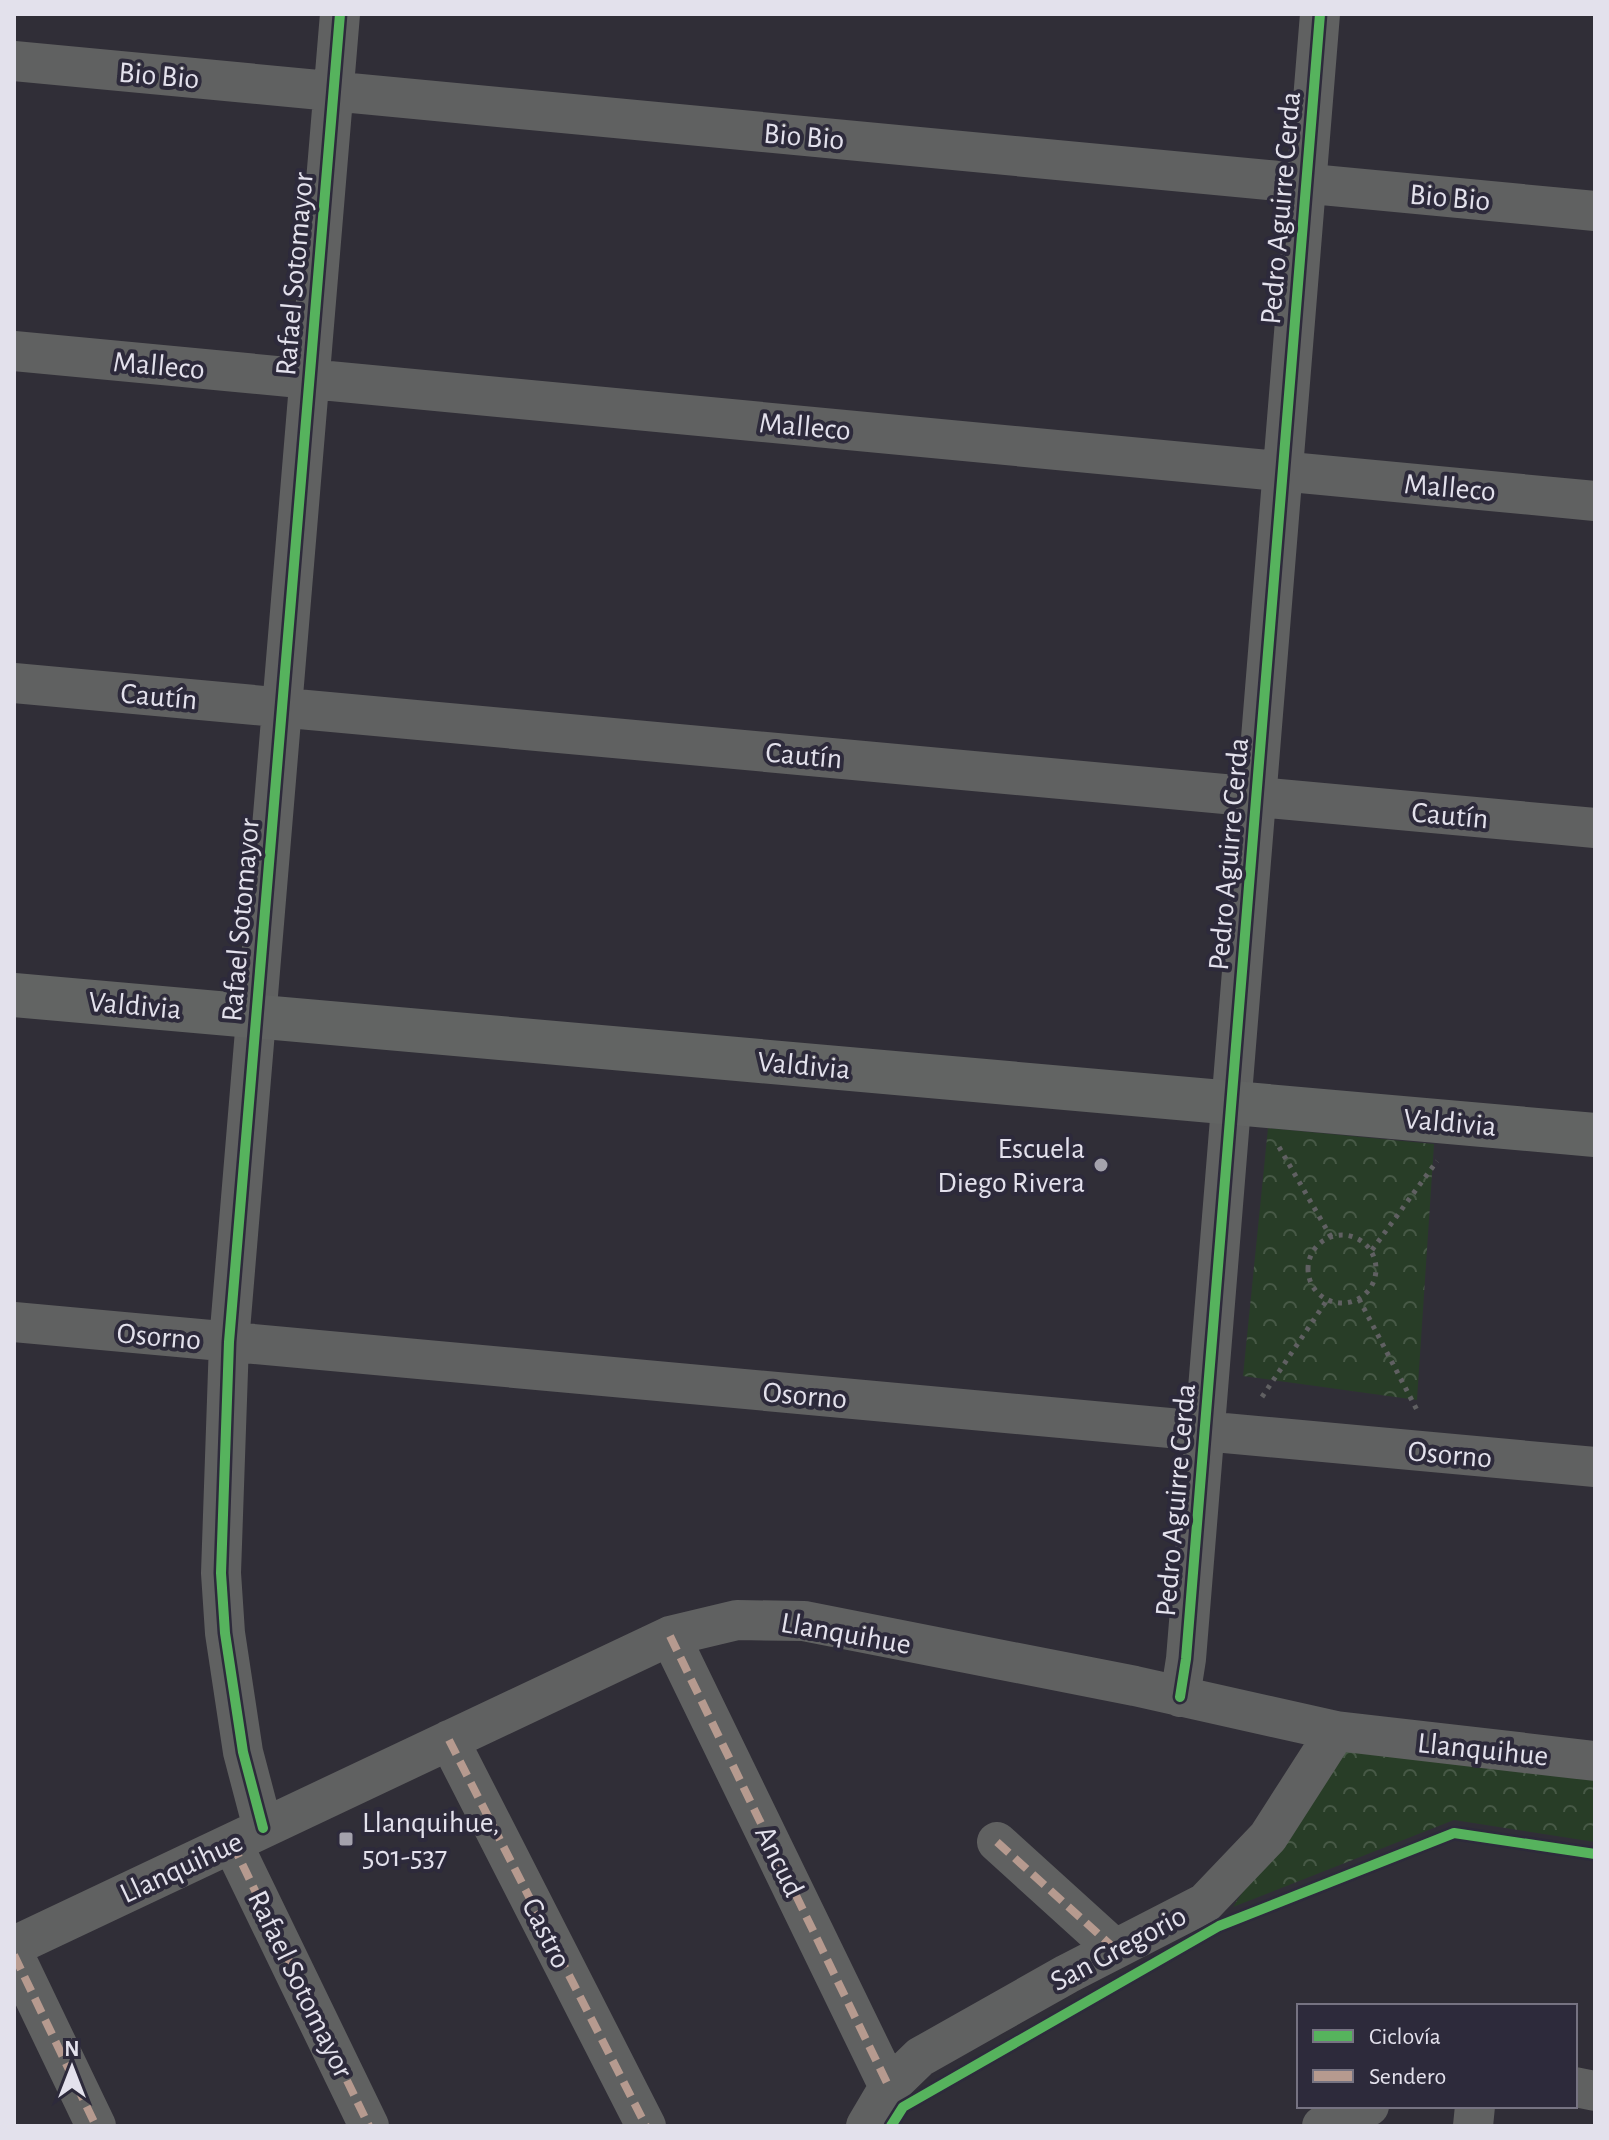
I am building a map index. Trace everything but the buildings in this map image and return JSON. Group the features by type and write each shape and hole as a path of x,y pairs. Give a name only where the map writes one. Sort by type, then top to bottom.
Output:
{"street":[{"name":"Rafael Sotomayor","path":"340,14 229,1342 221,1573 225,1633 243,1752 248,1835 369,2126"},
{"name":"Pedro Aguirre Cerda","path":"1180,1697 1221,1433 1243,1104 1256,797 1320,14"},
{"name":"Bio Bio","path":"14,61 1595,211"},
{"name":"Malleco","path":"14,351 1595,501"},
{"name":"Cautín","path":"14,683 1595,828"},
{"name":"Valdivia","path":"14,995 1595,1135"},
{"name":"Osorno","path":"14,1322 1595,1467"},
{"name":"Llanquihue","path":"14,1946 670,1636 737,1620 804,1621 1336,1731 1595,1761"},
{"name":"Ancud","path":"670,1636 889,2087"},
{"name":"San Gregorio","path":"866,2126 889,2087 920,2057 1205,1903 1268,1837 1336,1731"},
{"name":"Castro","path":"449,1740 646,2126"},
{"path":"997,1842 1115,1949"},
{"path":"14,1955 96,2126"},
{"path":"1322,2126 1364,2108"}],"path":[{"path":"1243,1104 1331,1237"},
{"path":"1372,1250 1464,1123"},
{"path":"1353,1236 1372,1250 1377,1272 1368,1292 1359,1299 1337,1304 1327,1300 1311,1284 1308,1262 1321,1242 1331,1237 1353,1236"},
{"path":"1359,1299 1439,1453"},
{"path":"1221,1433 1327,1300"}],"green space":[{"path":"1268,1128 1434,1144 1417,1400 1243,1376"},
{"path":"1340,1741 1595,1769 1595,1842 1454,1820 1233,1907"}],"marked path":[{"path":"670,1636 889,2087"},
{"path":"449,1740 646,2126"},
{"path":"997,1842 1115,1949"},
{"path":"232,1843 369,2126"},
{"path":"14,1955 96,2126"}],"cycle path":[{"path":"263,1828 243,1752 225,1633 221,1573 229,1342 340,14"},
{"path":"1180,1697 1186,1659 1320,14"},
{"path":"891,2126 903,2107 1219,1926 1454,1833 1595,1854"}],"place":[{"name":"Escuela Diego Rivera","path":"1101,1165"},
{"name":"Llanquihue, 501-537","path":"346,1839"}]}
